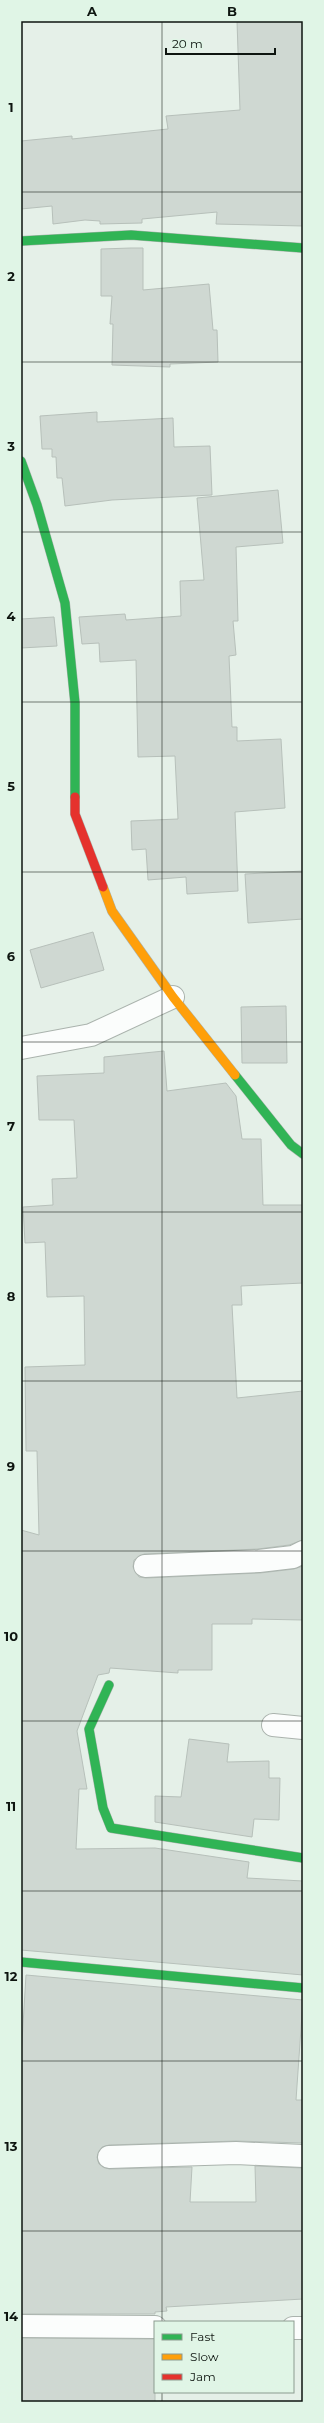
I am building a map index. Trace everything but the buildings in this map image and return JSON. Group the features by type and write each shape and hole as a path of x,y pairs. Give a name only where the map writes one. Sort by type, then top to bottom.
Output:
{"street":[{"path":"21,241 131,235 303,248"},
{"path":"21,460 37,505 65,603 75,703 75,814 112,911 173,997 291,1146 303,1154"},
{"path":"21,1048 91,1035 173,997"},
{"path":"145,1566 259,1562 294,1557 303,1552"},
{"path":"109,1685 89,1729 103,1808 111,1828 303,1858"},
{"path":"273,1725 303,1728"},
{"path":"21,1962 303,1988"},
{"path":"109,2157 236,2153 303,2156"},
{"path":"21,2326 154,2327"}],"traffic: fast":[{"path":"21,241 131,235 303,248"},
{"path":"21,461 37,505 65,603 75,703 75,797"},
{"path":"235,1075 291,1145 303,1154"},
{"path":"109,1685 89,1729 103,1808 111,1828 303,1858"},
{"path":"21,1962 303,1988"}],"traffic: slow":[{"path":"103,887 112,911 173,997 235,1075"}],"traffic: jam":[{"path":"75,797 75,814 103,887"}]}
